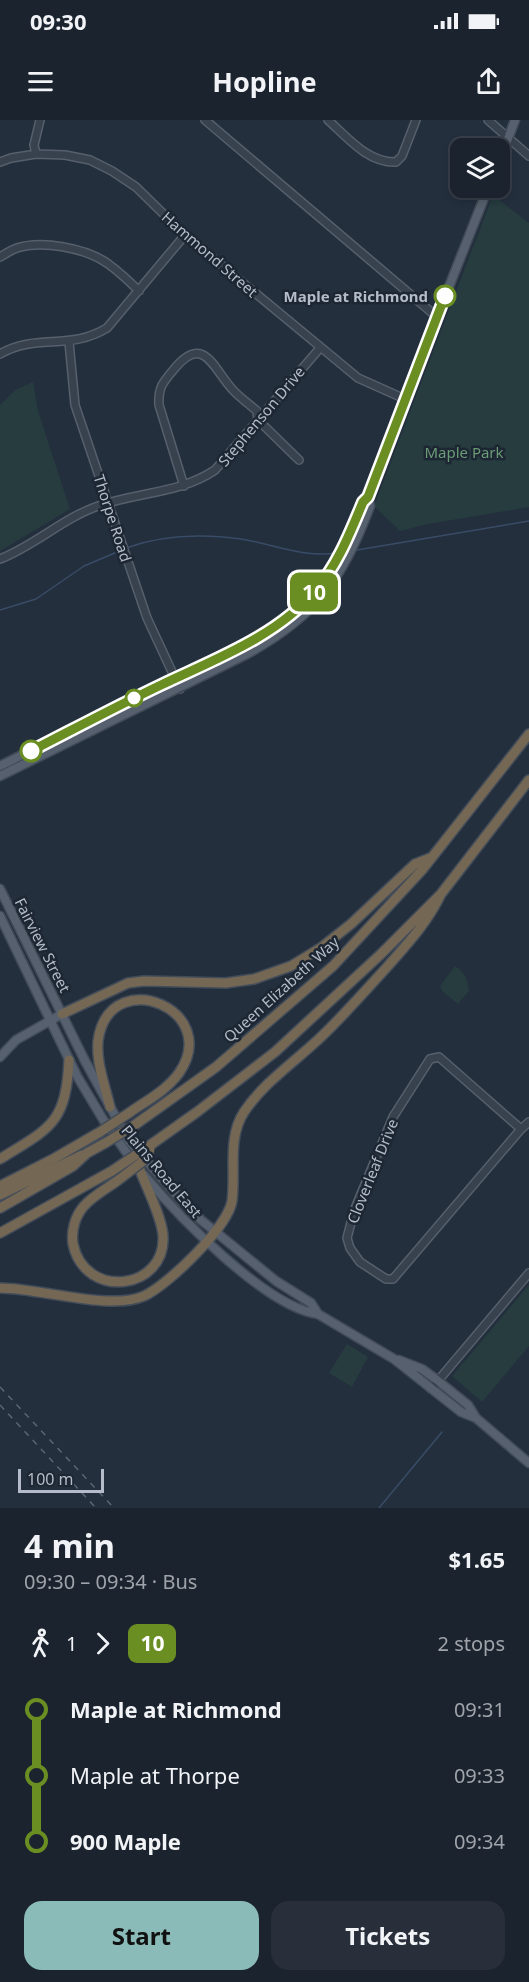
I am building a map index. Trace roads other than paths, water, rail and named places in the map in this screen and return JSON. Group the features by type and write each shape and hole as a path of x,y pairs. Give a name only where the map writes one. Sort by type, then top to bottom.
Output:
{"highway":[{"name":"Queen Elizabeth Way","path":"0,1208 73,1166 87,1153 136,1124 216,1067 333,966 397,899 529,734"},
{"path":"0,1233 112,1171 152,1146 275,1052 441,894 529,780"},
{"path":"62,1014 128,983 144,981 226,983 254,979 291,966 322,947 351,924 415,864 432,857"},
{"path":"0,1287 108,1301 131,1300 144,1296 166,1281 216,1232 226,1217 234,1187 233,1156 242,1114 272,1080 322,1036 367,990 430,917 441,894"},
{"path":"0,1186 100,1132 171,1082 182,1068 187,1053 187,1036 179,1018 158,1002 142,1000 123,1004 112,1012 101,1028 98,1041 99,1060 110,1107"},
{"path":"0,1159 40,1134 58,1114 66,1094 69,1060"},
{"path":"140,1170 159,1218 163,1234 162,1248 156,1262 148,1271 133,1280 121,1282 102,1280 82,1266 76,1255 72,1241 75,1221 84,1206 142,1162 152,1146"},
{"path":"0,1195 87,1153"}],"main road":[{"path":"508,138 515,120"},
{"path":"0,766 241,647 304,603 338,558 363,502 368,497 484,198"},
{"path":"0,776 180,689 268,643 298,621 311,610 335,581 355,545 370,506 368,497"},
{"name":"Fairview Street","path":"0,889 62,1014"},
{"name":"Fairview Street","path":"0,916 51,1021"},
{"path":"0,1057 16,1040 62,1014"},
{"name":"Plains Road East","path":"62,1014 129,1141 144,1159 216,1232 276,1281 311,1303 318,1314"},
{"name":"Plains Road East","path":"51,1021 69,1060 121,1147 183,1219 250,1278 273,1294 307,1312 318,1314 394,1359 461,1412 476,1418"},
{"name":"Plains Road East","path":"394,1359 422,1369 437,1380 468,1405 476,1418 529,1463"}],"street":[{"path":"36,154 34,145 40,120"},
{"path":"205,120 436,317"},
{"path":"328,120 360,149 378,160 396,162 402,156 416,120"},
{"path":"488,120 508,138"},
{"path":"510,140 529,156"},
{"name":"Hammond Street","path":"0,162 36,154 65,154 90,160 112,171 136,188 185,235 358,378 405,399"},
{"path":"0,354 28,343 69,342 93,336 107,328 185,235"},
{"path":"0,257 17,248 35,245 83,251 106,262 139,291"},
{"name":"Thorpe Road","path":"69,342 75,405 147,618 180,689"},
{"name":"Stephenson Drive","path":"0,559 73,516 109,503 184,486 202,479 215,470 320,348"},
{"path":"184,486 158,398 160,386 184,358 192,353 200,353 211,360 232,390 257,411 258,420 299,460"},
{"name":"Cloverleaf Drive","path":"439,1057 521,1129 393,1279 386,1279 360,1262 350,1248 347,1238 354,1211 393,1117 430,1059 439,1057"},
{"path":"521,1129 529,1122"},
{"path":"431,1389 529,1273"}],"waterway":[{"path":"357,550 529,521"},
{"path":"126,548 168,538 212,536 241,539 312,554 337,553"},
{"path":"0,610 36,599 84,566 122,550"},
{"path":"379,1508 442,1432"}],"railway":[{"path":"0,1387 114,1508"},
{"path":"0,1405 96,1508"}],"place":[{"name":"Maple at Richmond","path":"445,296"}],"park label":[{"name":"Maple Park","path":"464,452"}]}
